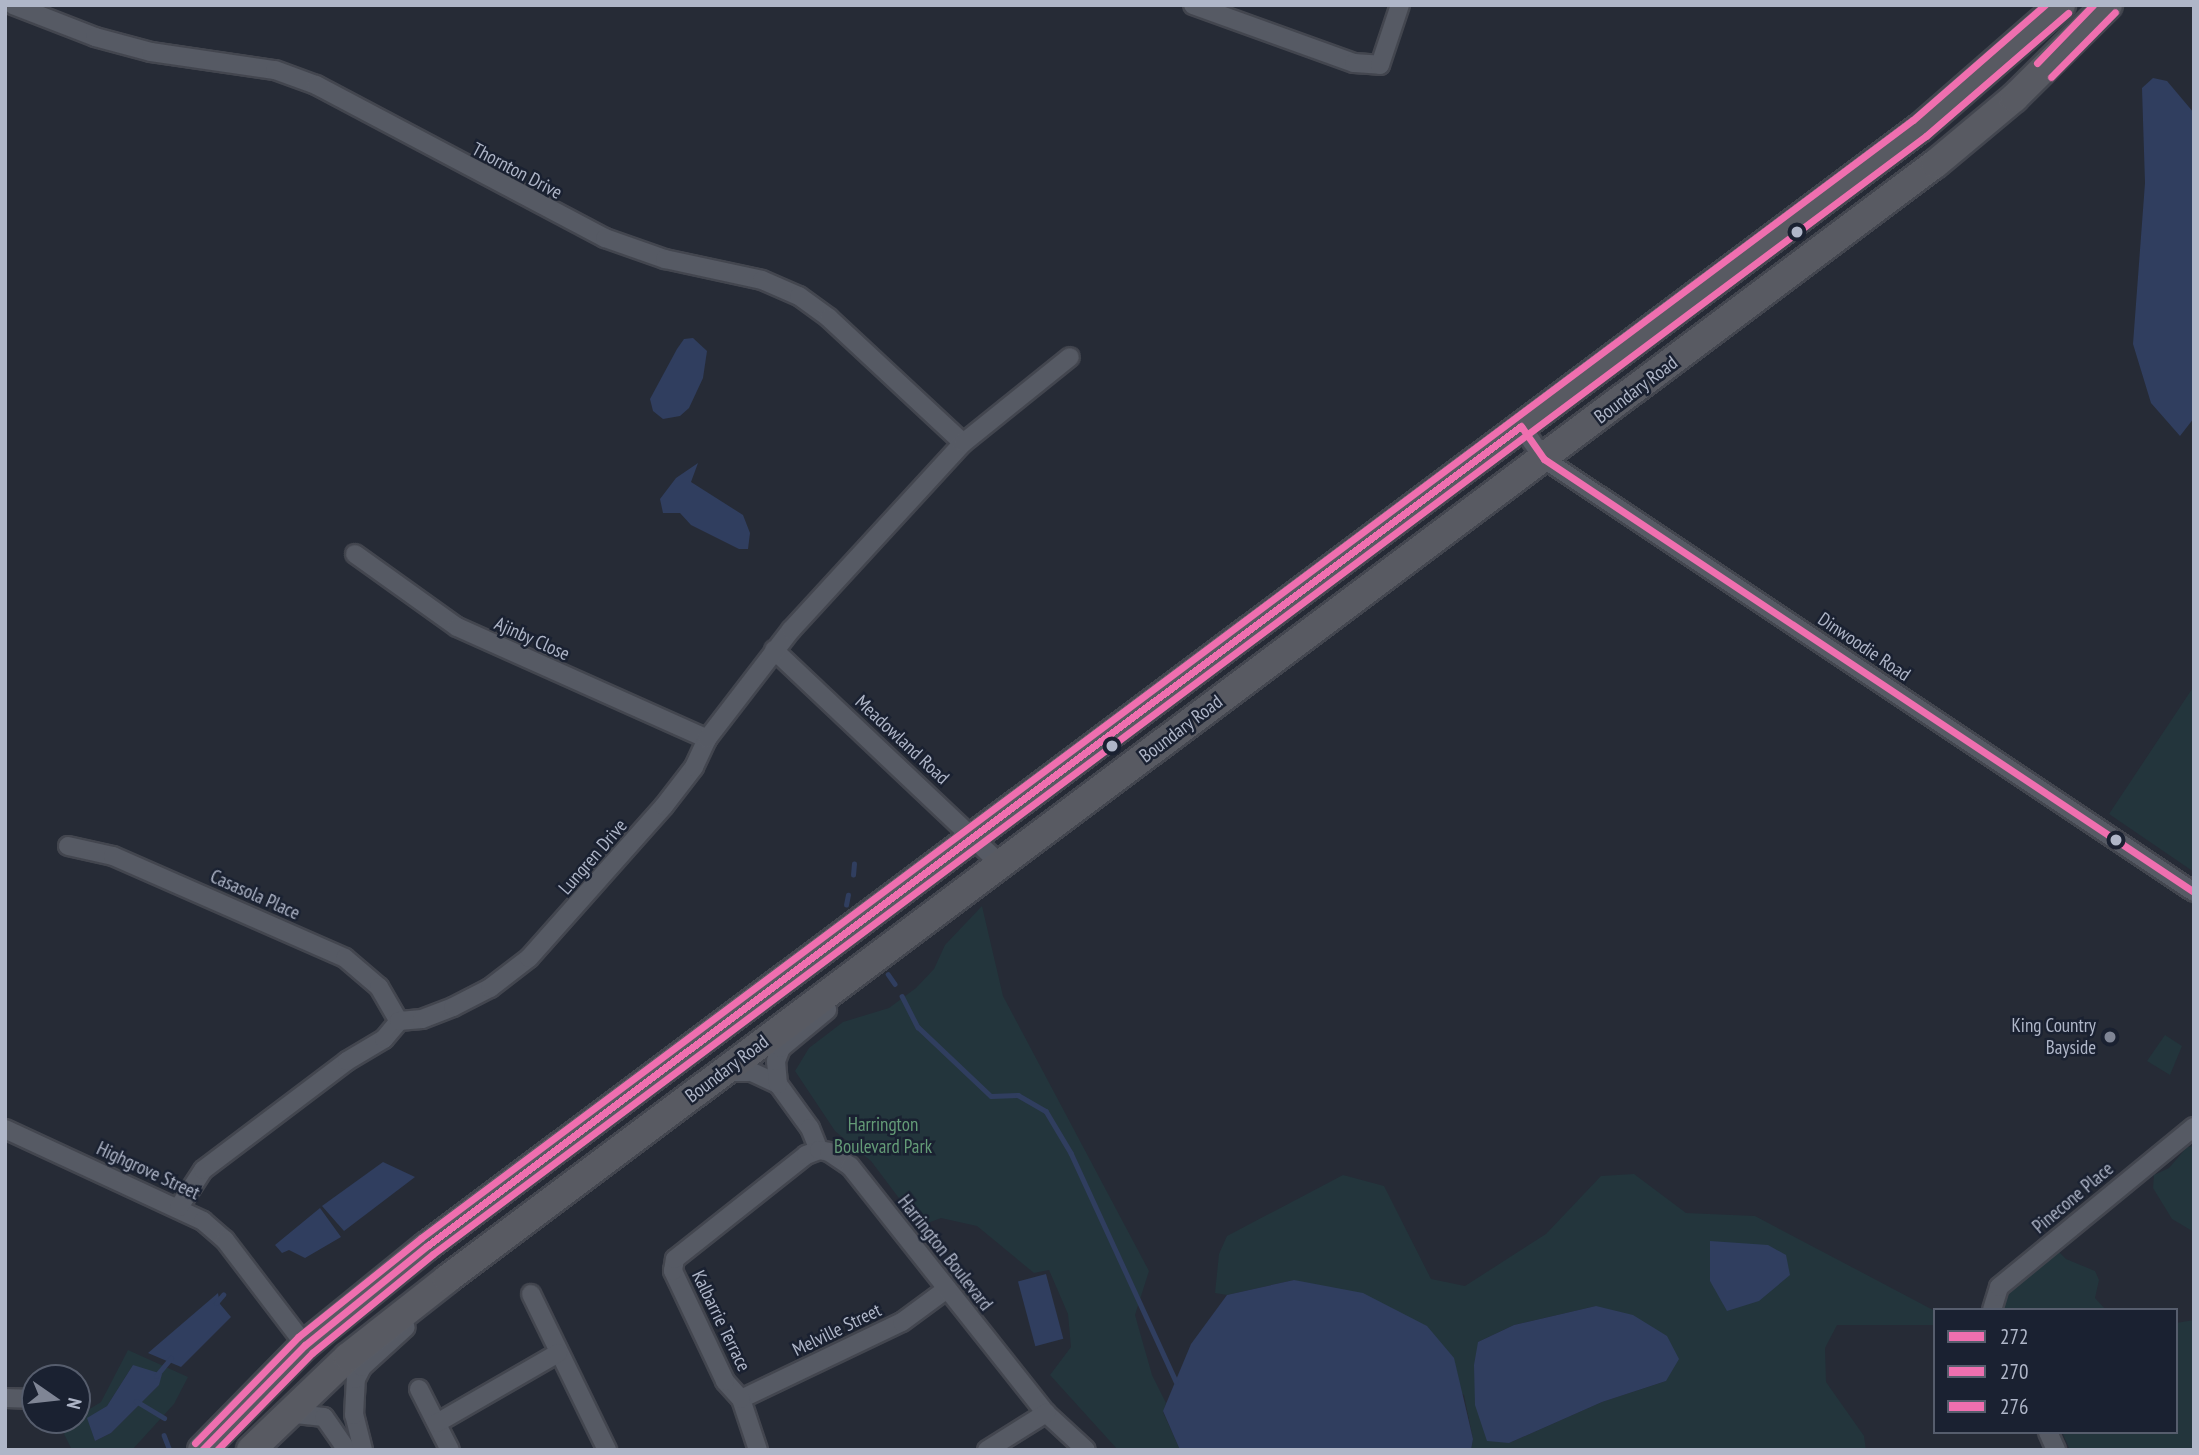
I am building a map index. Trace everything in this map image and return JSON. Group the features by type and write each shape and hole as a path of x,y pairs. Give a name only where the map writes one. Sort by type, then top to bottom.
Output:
{"highway":[{"name":"Boundary Road","path":"202,1450 305,1345 428,1247 1920,128 2061,5"},
{"name":"Boundary Road","path":"251,1450 286,1413 447,1279 1935,163 2014,98 2108,5"}],"street":[{"name":"Thornton Drive","path":"12,5 94,37 151,52 275,70 316,85 606,238 665,259 762,280 799,296 829,318 963,443"},
{"path":"1193,5 1354,64 1380,65 1400,5"},
{"name":"Lungren Drive","path":"399,1021 422,1019 453,1007 490,988 528,958 664,807 694,767 707,739 729,715 774,650 963,443 1070,357"},
{"name":"Dinwoodie Road","path":"1521,426 1544,458 2194,892"},
{"name":"Ajinby Close","path":"355,554 457,627 707,739"},
{"name":"Meadowland Road","path":"774,650 975,837 1000,864"},
{"name":"Casasola Place","path":"68,846 113,856 345,958 379,987 399,1021"},
{"path":"778,1084 776,1061 781,1048 937,920 953,900"},
{"path":"179,1207 203,1170 347,1061 384,1039 399,1021"},
{"path":"724,1072 752,1072 778,1084 810,1128 819,1150"},
{"name":"Pinecone Place","path":"1993,1308 1999,1287 2194,1127"},
{"name":"Highgrove Street","path":"5,1129 179,1207 226,1240 305,1345"},
{"name":"Harrington Boulevard","path":"819,1150 829,1152 849,1166 1046,1413 1086,1450"},
{"name":"Kalbarrie Terrace","path":"758,1450 741,1399 725,1381 673,1271 675,1259 806,1155 819,1150"},
{"path":"363,1450 353,1394 362,1367 425,1309 447,1279"},
{"name":"Melville Street","path":"741,1399 902,1322 947,1289"},
{"path":"531,1294 605,1449"},
{"path":"437,1423 558,1353"},
{"path":"419,1389 450,1450"},
{"path":"286,1413 324,1417 348,1450"},
{"path":"987,1450 1046,1413"},
{"path":"2049,1434 2056,1450"}],"green space":[{"path":"2194,686 2194,872 2109,814"},
{"name":"Harrington Boulevard Park","path":"982,906 1003,996 1149,1271 1135,1315 1152,1375 1166,1403 1163,1412 1180,1450 1118,1450 1050,1375 1071,1347 1068,1314 1049,1270 1034,1273 977,1226 941,1218 920,1226 871,1161 835,1131 795,1071 809,1048 843,1022 889,1008 916,988 934,969 945,945"},
{"path":"2165,1035 2182,1046 2170,1075 2147,1061"},
{"path":"2194,1146 2194,1232 2172,1219 2153,1188 2154,1175 2169,1168 2187,1147"},
{"path":"1634,1174 1686,1213 1755,1216 1933,1310 1933,1325 1837,1325 1825,1348 1826,1382 1864,1436 1866,1450 1471,1450 1473,1439 1464,1395 1294,1280 1227,1295 1215,1293 1219,1254 1227,1236 1343,1175 1384,1186 1431,1279 1465,1286 1546,1234 1601,1176","holes":["1596,1306 1666,1381 1602,1402 1509,1443 1478,1342 1514,1325"]},
{"path":"2057,1250 2066,1259 2095,1271 2099,1280 2095,1298 2104,1308 2002,1308 2005,1297"},
{"path":"2194,1320 2194,1450 2070,1450 2063,1434 2178,1434 2178,1323"},
{"path":"128,1350 188,1377 174,1404 132,1450 72,1450 64,1434 91,1434 91,1428 95,1441 111,1433 159,1385 133,1365 107,1406 91,1417 91,1408 101,1402"}],"water":[{"path":"2153,78 2167,81 2194,113 2194,418 2180,436 2151,403 2133,344 2145,183 2142,88"},
{"path":"693,338 707,351 703,378 689,408 680,416 663,419 653,411 650,399 684,339"},
{"path":"698,463 691,482 743,515 750,533 748,549 739,549 691,525 680,513 663,513 660,499 676,478"},
{"path":"383,1162 415,1177 344,1231 322,1206"},
{"path":"320,1208 341,1237 305,1258 289,1250 282,1253 275,1245"},
{"path":"1710,1241 1768,1245 1786,1255 1790,1275 1759,1301 1727,1311 1710,1281"},
{"path":"1046,1274 1063,1339 1035,1346 1018,1282"},
{"path":"1294,1280 1363,1293 1427,1326 1454,1358 1473,1439 1471,1450 1180,1450 1163,1411 1191,1344 1227,1295"},
{"path":"218,1293 220,1304 231,1317 181,1367 148,1353"},
{"path":"1596,1306 1633,1315 1667,1336 1679,1359 1666,1381 1602,1402 1509,1443 1487,1441 1475,1405 1474,1365 1478,1342 1514,1325"},
{"path":"133,1365 162,1374 159,1385 111,1433 95,1441 91,1430 91,1416 107,1406"}],"waterway":[{"path":"853,875 854,864"},
{"path":"846,905 848,895"},
{"path":"888,974 895,984"},
{"path":"902,996 918,1027 991,1096 1018,1095 1046,1111 1071,1153 1176,1381"},
{"path":"216,1303 223,1295"},
{"path":"156,1376 171,1358"},
{"path":"136,1401 164,1418"},
{"path":"164,1435 169,1448"}],"transit line":[{"name":"276","path":"195,1443 298,1337 421,1238 1913,120 2045,5"},
{"name":"276","path":"2037,63 2093,5"},
{"name":"270","path":"2051,77 2115,12"},
{"name":"270","path":"217,1450 312,1353 433,1254 1926,136 2068,13"},
{"name":"272","path":"202,1450 305,1345 427,1246 1521,426 1544,459 2194,892"}],"place":[{"name":"King Country Bayside","path":"2110,1037"}]}
